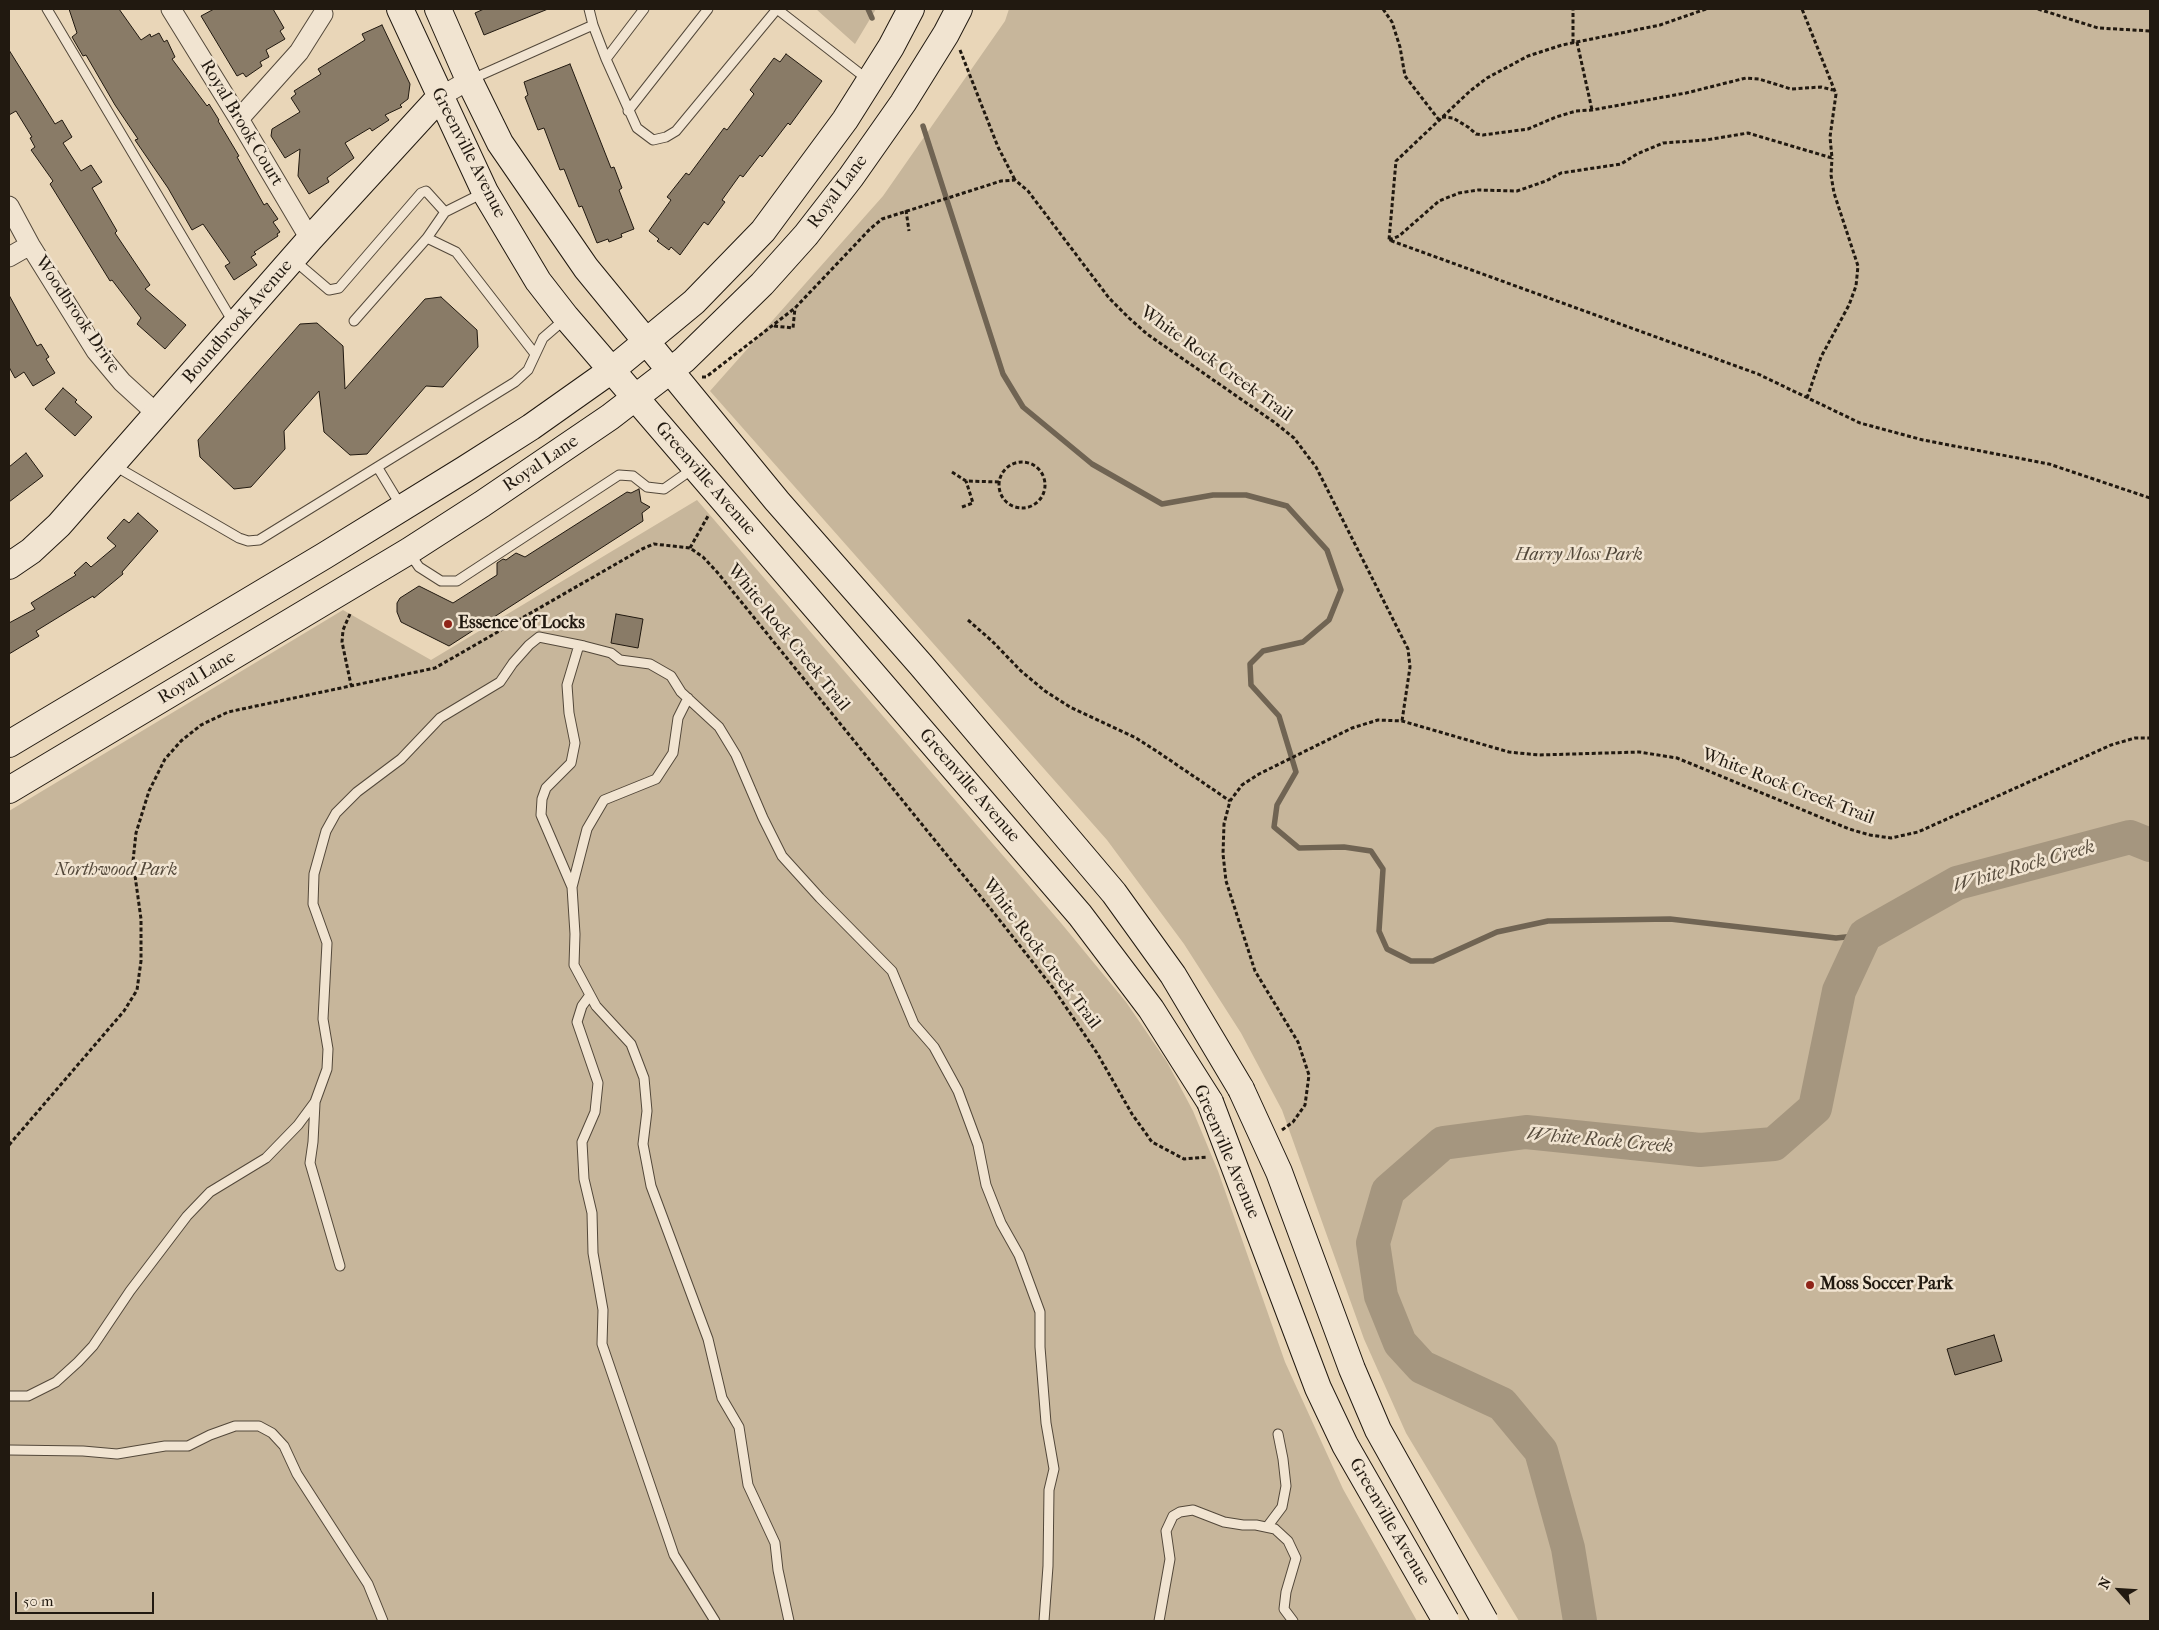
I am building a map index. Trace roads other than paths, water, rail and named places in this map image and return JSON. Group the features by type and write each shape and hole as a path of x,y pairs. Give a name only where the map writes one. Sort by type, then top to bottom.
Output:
{"main road":[{"name":"Greenville Avenue","path":"400,9 485,192 538,281 566,317 613,369 635,398 1080,915 1151,1009 1210,1102 1318,1388 1345,1445 1446,1621"},
{"name":"Greenville Avenue","path":"438,9 469,80 500,142 586,268 777,501 921,665 1114,893 1173,975 1241,1088 1279,1172 1348,1360 1378,1430 1485,1621"},
{"name":"Royal Lane","path":"9,744 402,507 530,427 613,369 694,302 763,231 844,120 870,81 912,9"},
{"name":"Royal Lane","path":"9,790 409,551 490,499 635,398 684,360 730,317 806,235 851,177 903,103 946,34 959,9"},
{"path":"870,81 903,103"},
{"name":"Boundbrook Avenue","path":"9,566 30,551 59,525 310,239 440,97"},
{"path":"888,691 921,665"}],"street":[{"name":"Royal Brook Court","path":"171,9 310,239"},
{"path":"239,119 299,52 323,14"},
{"name":"Boundbrook Avenue","path":"440,97 469,80"},
{"name":"Woodbrook Drive","path":"9,206 30,245 96,351 122,382 157,414"},
{"path":"9,257 30,245"}],"lane":[{"path":"47,9 235,326"},
{"path":"588,9 628,111 637,128 653,140 666,137 676,131 777,9 870,81"},
{"path":"606,59 644,9"},
{"path":"628,111 708,9"},
{"path":"469,80 594,25"},
{"path":"292,260 329,290 339,288 420,193 426,191 445,212"},
{"path":"354,321 427,238 445,212 485,192"},
{"path":"427,238 456,252 535,354"},
{"path":"113,464 239,538 248,541 259,540 516,382 528,370 543,338 566,317"},
{"path":"378,468 402,507"},
{"path":"409,551 419,567 441,581 457,581 619,475 633,476 647,488 664,490 695,468"},
{"path":"9,1396 28,1396 56,1382 78,1362 93,1346 130,1291 187,1216 210,1192 266,1158 298,1125 315,1102 327,1069 328,1049 323,1019 327,943 313,904 314,874 326,831 336,814 356,792 401,759 440,718 500,682 523,651 539,637 579,645 611,653 620,660 650,664 671,676 681,692 719,727 736,755 763,818 782,856 820,898 892,971 914,1024 934,1047 958,1091 978,1145 986,1185 1001,1223 1019,1255 1040,1312 1040,1347 1046,1423 1054,1470 1049,1490 1048,1566 1044,1621"},
{"path":"579,645 567,685 569,713 575,743 572,763 546,788 542,799 541,815 572,887 576,934 574,965 596,1006 631,1044 644,1078 647,1111 643,1144 651,1186 708,1340 722,1398 739,1427 748,1485 775,1543 778,1570 789,1621"},
{"path":"572,887 587,829 592,819 604,800 656,779 673,753 678,718 688,698"},
{"path":"590,995 582,1006 577,1022 598,1083 595,1112 582,1142 584,1178 592,1214 593,1253 603,1310 602,1344 674,1555 715,1621"},
{"path":"315,1102 310,1163 340,1266"},
{"path":"9,1450 83,1451 117,1454 165,1446 188,1446 210,1435 235,1426 259,1426 272,1433 284,1446 297,1474 368,1584 383,1621"},
{"path":"1267,1528 1282,1507 1286,1486 1284,1459 1278,1434"},
{"path":"1159,1621 1170,1559 1166,1530 1173,1516 1180,1512 1193,1510 1224,1522 1275,1529 1288,1541 1296,1558 1286,1592 1284,1610 1293,1621"}],"waterway":[{"path":"868,9 872,18"},
{"path":"923,126 1003,374 1023,407 1092,464 1162,504 1213,495 1246,495 1287,506 1327,550 1341,590 1329,620 1303,642 1263,651 1250,664 1251,685 1279,716 1296,772 1277,805 1274,827 1299,848 1344,847 1371,851 1383,869 1379,931 1387,949 1411,961 1433,961 1497,932 1548,921 1670,919 1836,938 1865,935"},
{"name":"White Rock Creek","path":"1580,1621 1568,1548 1541,1451 1502,1404 1422,1367 1400,1343 1381,1296 1373,1243 1388,1191 1443,1143 1526,1132 1700,1150 1774,1144 1815,1108 1839,991 1865,935 1957,883 2130,837 2150,845"}],"place":[{"name":"Essence of Locks","path":"448,624"},
{"name":"Moss Soccer Park","path":"1810,1285"}],"park label":[{"name":"Harry Moss Park","path":"1579,556"},
{"name":"Northwood Park","path":"116,871"}]}
